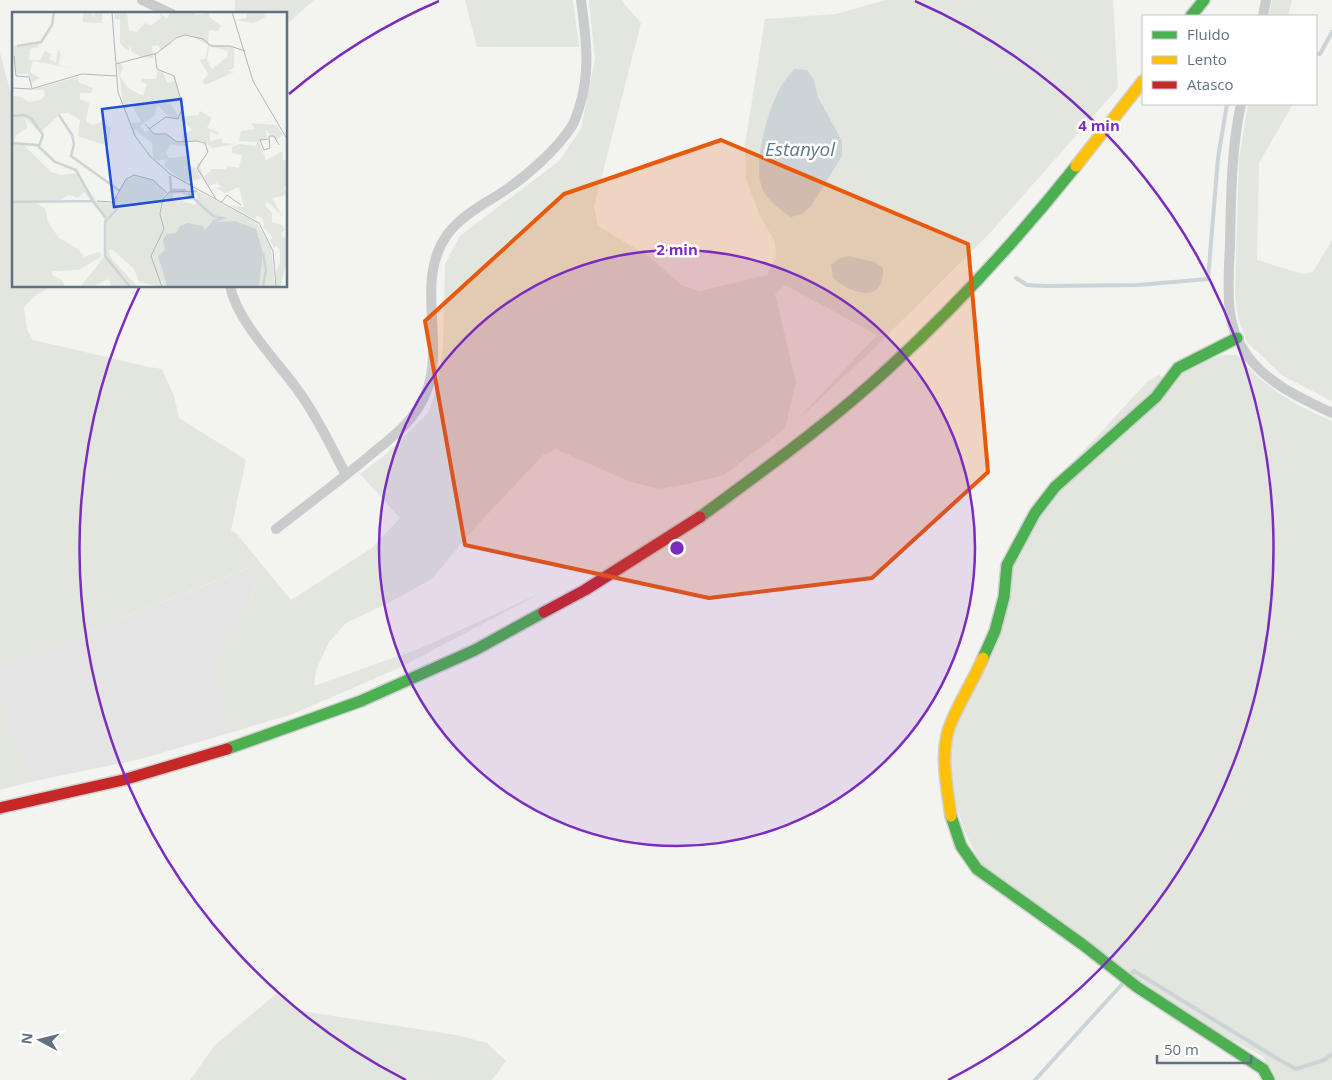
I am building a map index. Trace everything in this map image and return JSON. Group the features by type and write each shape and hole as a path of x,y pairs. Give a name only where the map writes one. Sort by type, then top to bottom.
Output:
{"main road":[{"path":"1193,15 1204,0"},
{"path":"0,808 87,790 232,750 321,718 420,676 508,634 569,601 647,553 775,463 891,366 985,271 1030,221 1142,82"},
{"path":"1237,338 1178,368 1156,396 1055,487 1035,513 1006,566 1004,597 995,631 952,721 945,754 947,791 952,821 961,846 977,869 1082,944 1137,987 1263,1069 1269,1080"}],"street":[{"path":"142,0 168,12"},
{"path":"276,529 346,475 401,429 416,412 426,392 433,359 431,282 436,256 447,235 464,217 522,178 548,154 573,125 582,98 588,65 581,0"},
{"path":"1263,15 1265,1"},
{"path":"1242,105 1232,156 1229,295 1230,313 1237,338 1250,358 1271,379 1286,390 1332,413"},
{"path":"231,288 245,319 298,389 320,425 346,475"}],"highlighted area":[{"path":"721,140 968,244 988,472 872,578 709,598 465,545 425,321 564,194"}],"shaded area":[{"path":"235,0 314,0 288,23 288,12 235,12"},
{"path":"465,0 573,0 579,47 477,47"},
{"path":"589,0 621,0 641,23 594,207 598,226 650,257 681,285 700,291 767,275 776,256 775,242 760,216 746,179 745,144 765,19 836,14 886,0 1113,0 1118,88 989,234 865,357 796,421 877,335 785,285 775,294 796,382 785,429 724,475 659,489 628,481 556,449 543,455 470,533 432,579 346,623 329,642 316,670 314,686 421,648 543,592 399,668 290,715 229,733 214,678 221,641 255,589 250,567 0,667 0,53 12,98 12,288 49,288 36,295 24,307 27,330 33,340 162,369 174,396 179,418 246,460 231,530 236,533 291,600 372,548 400,518 360,474 386,454 428,413 438,384 443,345 445,264 460,236 559,161 581,129 595,59"},
{"path":"1272,0 1292,0 1288,15 1269,15"},
{"path":"1248,105 1292,105 1259,163 1257,260 1303,274 1313,272 1332,240 1332,401 1283,376 1247,342 1238,318 1235,294 1239,160"},
{"path":"1223,355 1237,355 1258,377 1280,394 1332,421 1332,1080 1271,1080 1264,1057 1187,1016 982,866 965,832 956,806 950,768 951,738 998,609 1013,553 1076,459 1148,381 1159,375 1172,382 1190,367"},
{"path":"251,567 250,571 255,588 221,641 214,678 229,733 141,759 30,782 0,698 0,667"},
{"path":"0,698 30,782 0,790"},
{"path":"276,994 301,1011 456,1035 487,1043 506,1061 492,1080 190,1080 215,1045"}],"water":[{"name":"Estanyol","path":"794,69 807,70 814,80 818,97 842,141 842,156 811,206 802,214 791,217 775,205 765,194 760,180 759,167 762,138 775,98"},
{"path":"848,256 875,262 883,268 879,287 873,292 857,292 840,284 833,278 831,265 838,259"}],"waterway":[{"path":"1317,54 1320,54 1332,32"},
{"path":"1016,278 1027,285 1044,286 1138,285 1208,279 1218,158 1227,105"},
{"path":"1035,1080 1134,971 1296,1069 1324,1060 1332,1054"}],"traffic: fast":[{"path":"1192,15 1204,0"},
{"path":"700,517 821,426 891,366 940,319 987,269 1076,166"},
{"path":"983,658 995,631 1004,597 1007,565 1035,513 1055,487 1156,397 1178,368 1237,338"},
{"path":"227,749 361,701 475,650 544,612"},
{"path":"951,816 961,846 977,869 1082,944 1137,987 1263,1069 1269,1080"}],"traffic: slow":[{"path":"1076,166 1142,82"},
{"path":"951,816 945,772 946,738 961,701 983,658"}],"traffic: jam":[{"path":"544,612 585,590 700,517"},
{"path":"0,808 123,780 227,749"}]}
